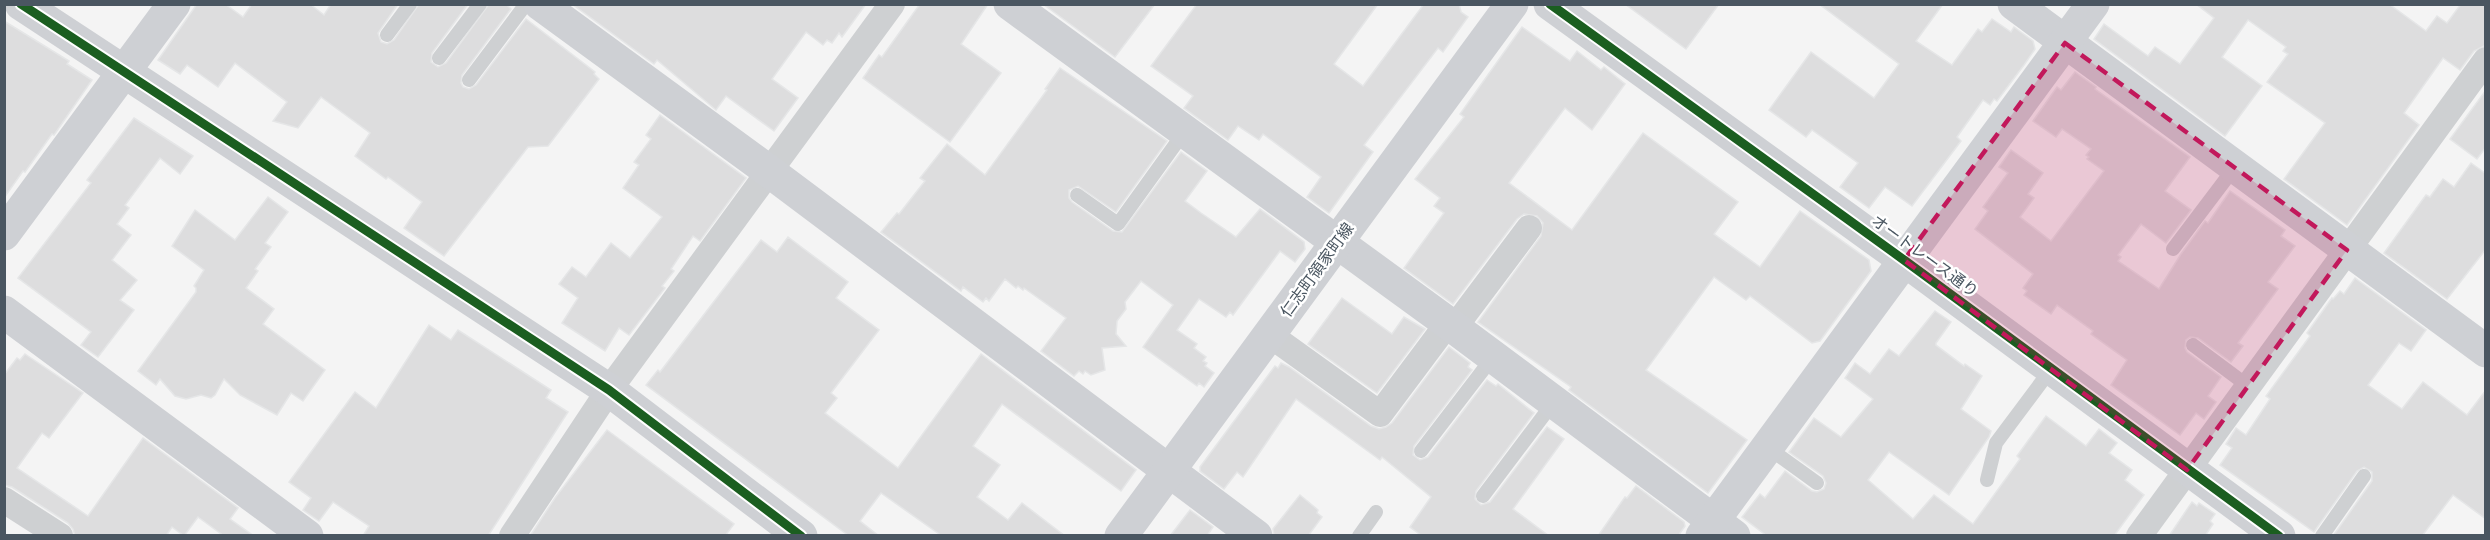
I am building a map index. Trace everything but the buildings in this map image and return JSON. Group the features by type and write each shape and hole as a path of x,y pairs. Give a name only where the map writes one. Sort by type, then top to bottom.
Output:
{"street":[{"path":"21,4 609,390 801,536"},
{"path":"4,234 174,4"},
{"path":"540,4 770,172 1256,536"},
{"path":"512,536 609,390 892,4"},
{"path":"1010,4 1493,357 1716,530 1767,447 2093,4"},
{"name":"仁志町領家町線","path":"1121,536 1512,4"},
{"name":"オートレース通り","path":"1550,4 2052,368 2279,536"},
{"path":"2014,4 2486,351"},
{"path":"2139,536 2486,60"},
{"path":"1270,335 1380,414 1529,228"},
{"path":"4,312 308,536"},
{"path":"4,500 60,536"}],"lane":[{"path":"387,36 410,4"},
{"path":"439,58 480,4"},
{"path":"469,80 526,4"},
{"path":"1077,195 1118,224 1185,131"},
{"path":"2173,249 2235,167"},
{"path":"2193,345 2248,386"},
{"path":"1421,451 1493,357"},
{"path":"1987,480 1996,443 2052,368"},
{"path":"1483,496 1553,403"},
{"path":"1767,447 1817,483"},
{"path":"2322,536 2364,476"},
{"path":"1359,536 1376,512"}],"highlighted area":[{"path":"2065,43 2347,250 2187,470 1904,260"}],"cycle path":[{"path":"21,4 609,390 801,536"},
{"path":"1550,4 1904,260 2279,536"}]}
